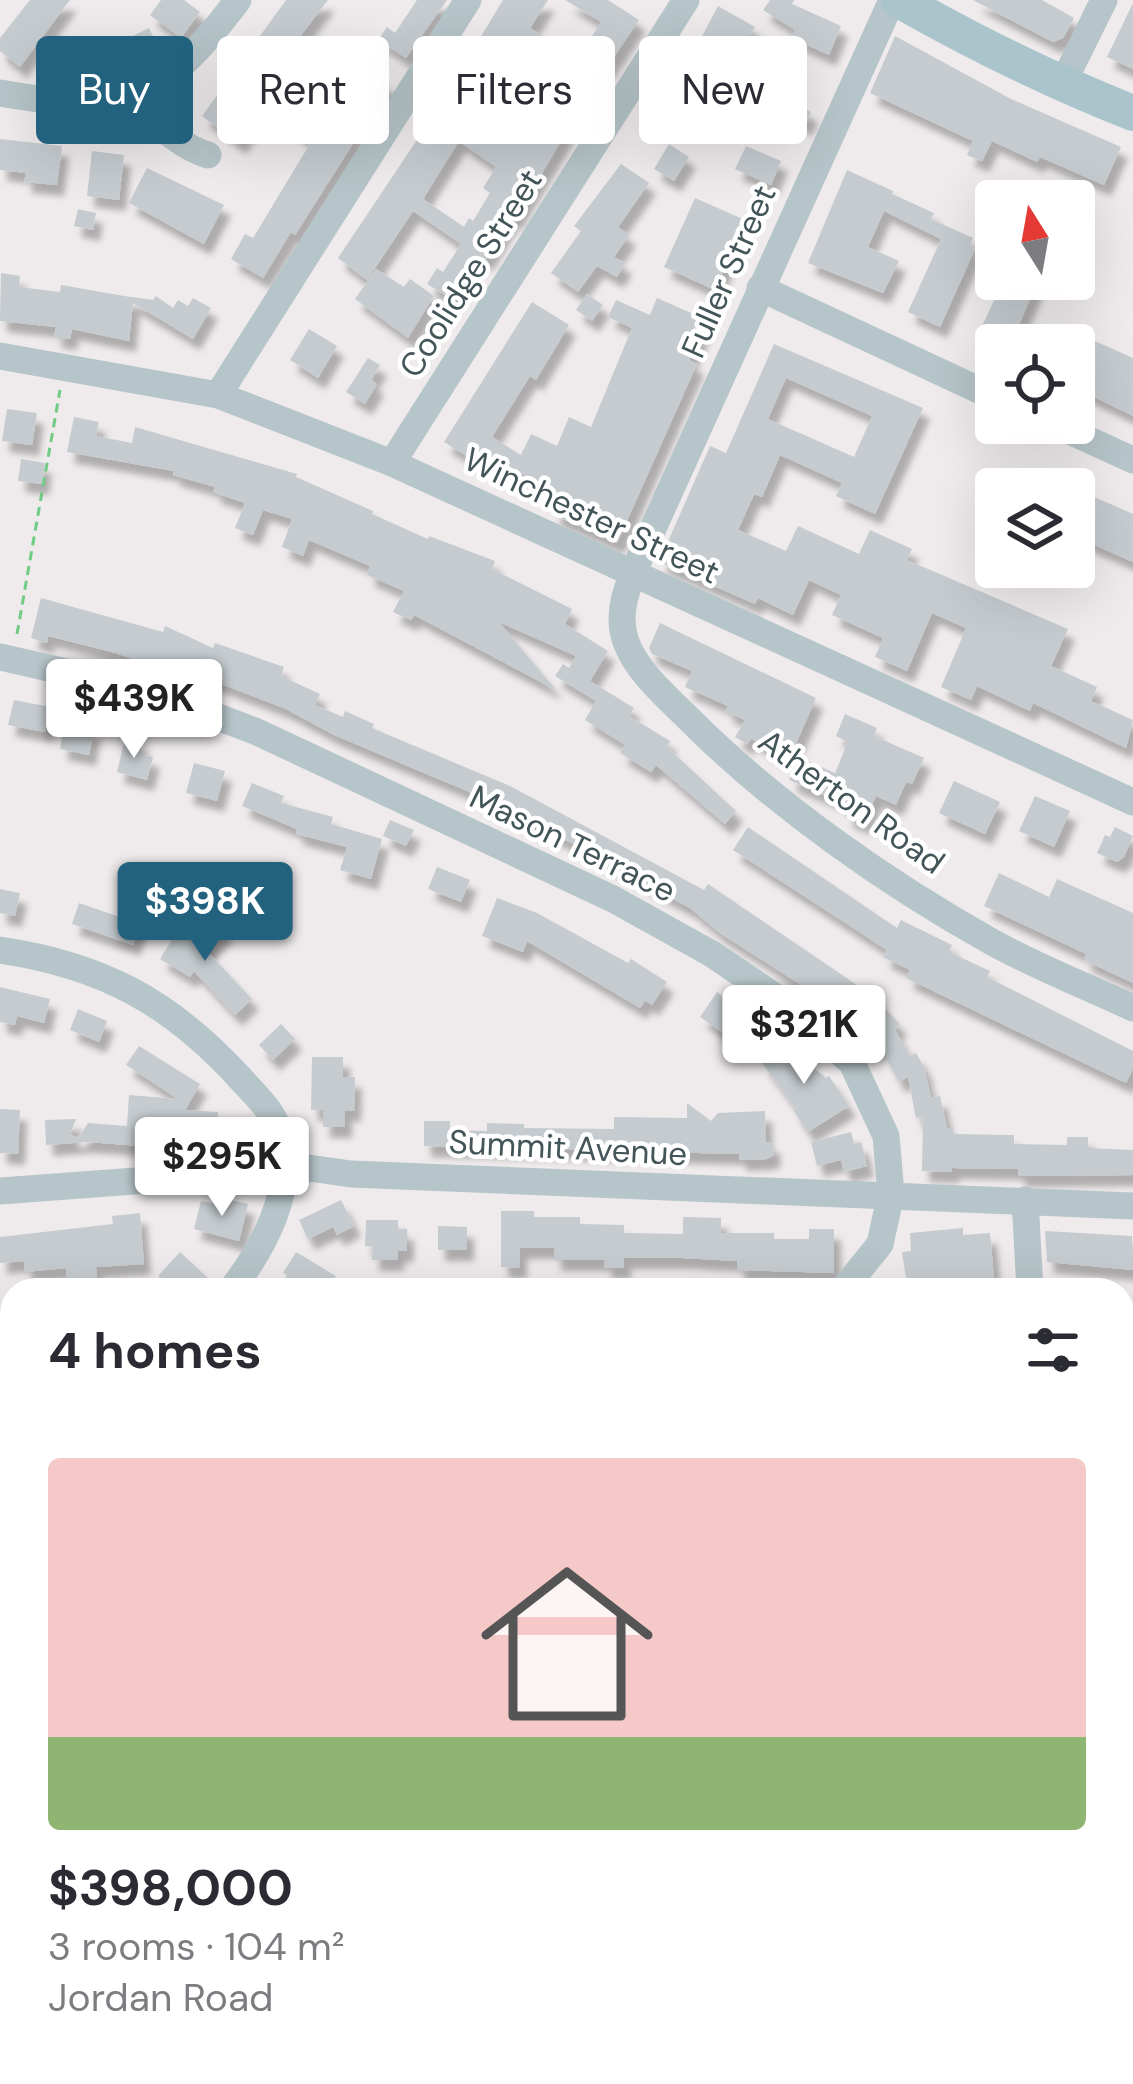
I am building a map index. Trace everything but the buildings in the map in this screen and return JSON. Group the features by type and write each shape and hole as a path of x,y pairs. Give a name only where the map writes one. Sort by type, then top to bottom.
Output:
{"main road":[{"path":"895,0 1062,85 1133,113"}],"street":[{"path":"193,53 238,0"},
{"path":"218,395 469,0"},
{"name":"Coolidge Street","path":"392,463 686,0"},
{"name":"Fuller Street","path":"634,573 895,0"},
{"path":"1062,85 1104,0"},
{"path":"0,93 36,98"},
{"path":"187,144 208,154"},
{"path":"760,288 975,388"},
{"name":"Winchester Street","path":"0,356 218,395 392,463 1132,798"},
{"path":"1095,443 1133,460"},
{"name":"Atherton Road","path":"634,573 622,602 627,644 666,695 719,748 824,833 903,887 994,943 1133,1008"},
{"name":"Mason Terrace","path":"8,651 149,692 255,730 613,898 712,954 804,1019 852,1063 886,1136 891,1194 880,1244 853,1278"},
{"path":"0,950 97,973 149,998 204,1039 273,1115 282,1138 281,1189 271,1225 240,1278"},
{"name":"Summit Avenue","path":"0,1191 309,1168 352,1174 1133,1206"},
{"path":"1025,1201 1029,1278"}],"path":[{"path":"8,651 62,382"}]}
